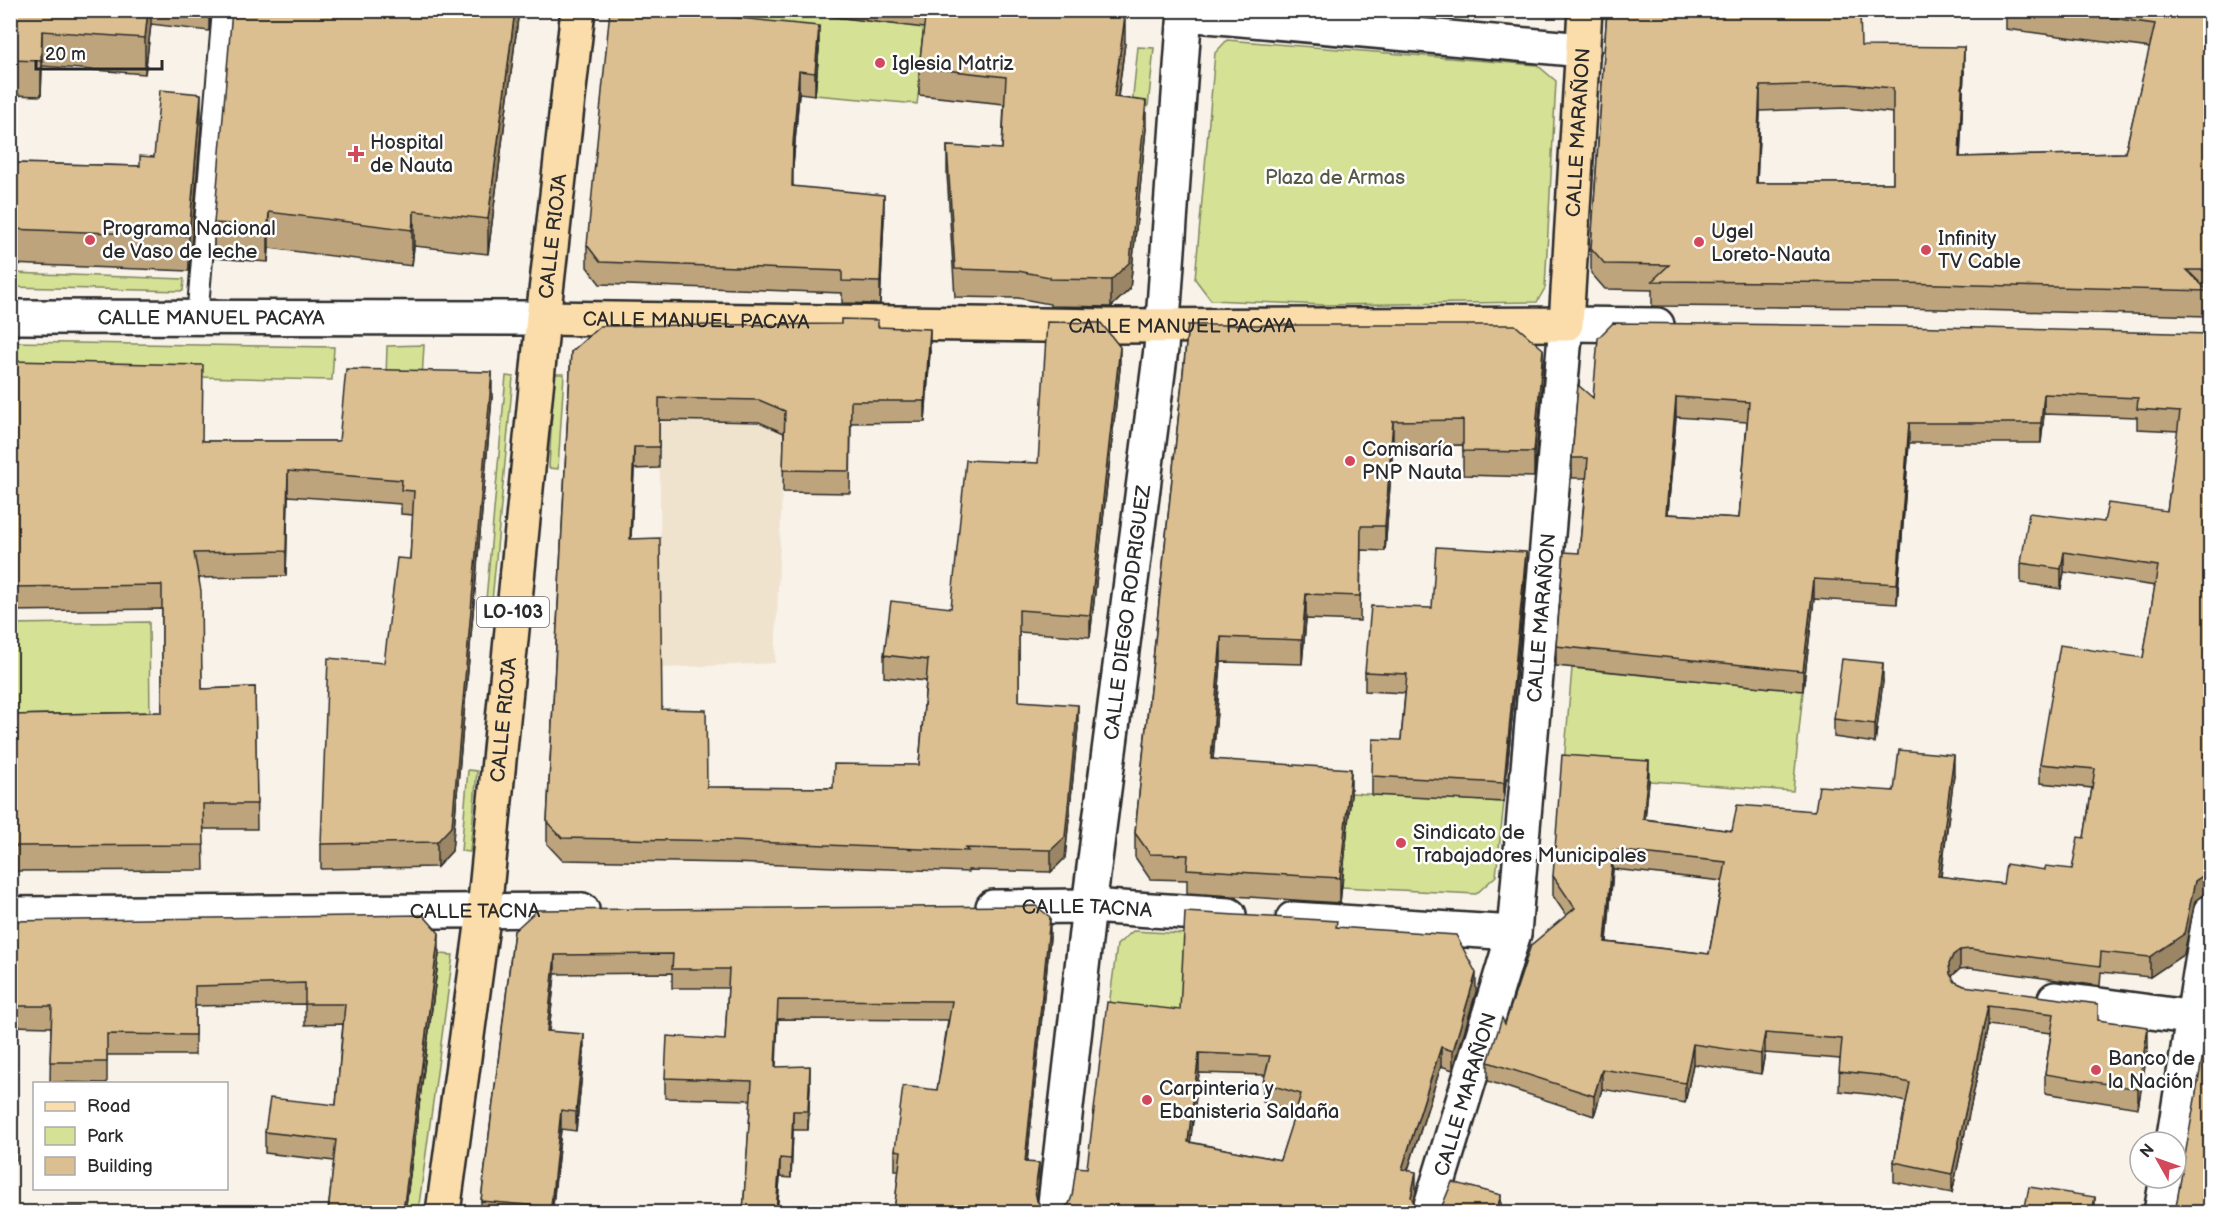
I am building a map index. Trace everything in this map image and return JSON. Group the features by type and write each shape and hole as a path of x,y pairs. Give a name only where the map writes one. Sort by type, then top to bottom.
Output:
{"main road":[{"name":"CALLE RIOJA","path":"442,1212 484,911 543,318 578,10"},
{"name":"CALLE MARAÑON","path":"1566,324 1585,10"},
{"name":"CALLE MANUEL PACAYA","path":"543,318 1107,326 1566,324"}],"street":[{"path":"1185,12 1583,50"},
{"name":"CALLE DIEGO RODRIGUEZ","path":"1054,1212 1089,906 1163,324 1185,12"},
{"name":"CALLE MANUEL PACAYA","path":"10,317 543,318"},
{"name":"CALLE MANUEL PACAYA","path":"1566,324 1686,325"},
{"name":"CALLE MARAÑON","path":"1429,1212 1514,933 1566,324"},
{"name":"CALLE TACNA","path":"959,907 1089,906 1514,933"},
{"name":"CALLE TACNA","path":"10,914 614,910"},
{"path":"2176,1130 2202,1019 2211,912"},
{"path":"2023,995 2202,1019"},
{"path":"2161,1212 2165,1190"}],"lane":[{"path":"197,319 223,10"}],"shaded area":[{"path":"788,347 775,663 662,668 659,420"}],"green space":[{"path":"815,10 819,15 902,25 929,11 917,104 815,95 819,48 613,11"},
{"name":"Plaza de Armas","path":"1227,40 1537,65 1556,81 1545,288 1537,302 1325,305 1211,300 1195,279 1215,53"},
{"path":"1138,47 1154,48 1148,107 1132,105"},
{"path":"11,273 184,279 183,291 11,287"},
{"path":"11,342 334,347 332,380 11,373"},
{"path":"424,345 422,379 386,379 387,346"},
{"path":"554,374 564,374 558,469 549,468"},
{"path":"506,376 513,377 491,612 485,611"},
{"path":"149,622 150,725 11,728 10,624"},
{"path":"1572,668 1803,691 1793,791 1563,775"},
{"path":"468,770 477,771 470,852 461,851"},
{"path":"1351,793 1504,802 1496,876 1476,894 1342,887"},
{"path":"1133,931 1185,934 1180,1029 1107,1021 1117,945"},
{"path":"439,954 453,955 418,1212 405,1212"}],"building":[{"path":"10,10 148,10 145,38 42,31 41,61 10,60"},
{"name":"Hospital de Nauta","path":"232,10 515,10 488,219 414,211 412,230 269,212 268,226 214,223"},
{"path":"610,10 658,10 819,26 815,73 799,71 792,186 884,195 880,282 842,281 842,271 600,262 587,245"},
{"path":"926,10 1083,10 1082,12 1125,16 1114,97 1146,101 1130,262 1111,280 1050,279 1050,277 1018,271 955,269 947,146 1002,149 1006,77 919,67"},
{"path":"1607,10 1860,10 1861,46 1964,47 1959,157 2125,153 2155,24 2054,10 2211,10 2211,270 2187,270 2208,291 1901,283 1652,281 1669,265 1605,264 1591,248","holes":["1847,84 1893,88 1893,183 1756,183 1760,86"]},
{"path":"160,90 201,94 189,236 10,229 10,163 140,166 140,156 154,157"},
{"path":"841,319 878,320 878,327 930,329 925,401 851,401 850,471 783,470 785,411 759,400 659,398 659,447 634,447 630,539 660,538 662,709 706,710 707,787 833,788 834,764 919,765 928,660 884,655 891,601 951,608 966,460 1038,463 1047,322 1101,323 1120,347 1090,615 1019,610 1019,701 1078,705 1065,837 1051,850 965,848 968,851 732,841 562,838 547,822 571,352 600,326 841,324"},
{"path":"1613,323 1901,326 2211,334 2211,874 2204,875 2195,881 2184,934 2150,957 2101,952 2100,966 1970,949 1960,950 1953,955 1949,964 1950,974 1955,982 1964,986 2098,1004 2098,1020 2148,1027 2138,1089 2045,1074 2054,1014 1988,1006 1952,1174 1894,1162 1910,1083 1877,1075 1839,1071 1842,1039 1765,1033 1761,1054 1693,1044 1685,1083 1602,1069 1594,1096 1488,1062 1502,1018 1505,1024 1531,945 1575,908 1553,876 1562,755 1649,761 1643,819 1732,831 1737,805 1815,811 1819,786 1894,791 1899,750 1954,755 1938,876 2003,884 2006,864 2045,870 2045,866 2072,869 2078,837 2084,838 2095,769 2040,764 2060,645 2143,658 2158,566 2064,552 2061,569 2021,563 2029,513 2104,522 2108,503 2167,511 2180,412 2137,409 2138,398 2044,394 2041,423 1909,423 1897,584 1814,579 1803,671 1556,646 1564,552 1579,553 1586,483 1588,458 1572,458 1578,385 1593,398 1598,338","holes":["1676,397 1749,402 1739,518 1666,514","1613,850 1726,862 1709,954 1605,942"]},
{"path":"1188,325 1515,325 1543,349 1534,452 1463,451 1463,420 1393,421 1385,526 1361,526 1360,596 1306,594 1302,640 1221,637 1211,759 1351,769 1340,878 1187,869 1188,855 1150,854 1135,833"},
{"path":"10,361 203,365 202,441 339,441 346,369 492,372 452,826 437,842 321,844 328,658 384,663 397,558 410,559 414,491 401,490 402,480 288,471 286,551 194,553 201,591 202,689 255,687 257,804 203,804 204,845 10,846 10,715 162,712 162,585 10,587"},
{"path":"1436,547 1526,552 1504,783 1372,776 1373,739 1401,740 1407,674 1365,672 1371,606 1432,608"},
{"path":"1842,659 1883,663 1875,724 1834,719"},
{"path":"1036,906 1050,917 1025,1162 1039,1163 1035,1191 1037,1201 1043,1208 1051,1211 1061,1210 1069,1204 1076,1167 1087,1168 1107,1002 1180,1010 1185,912 1337,921 1336,927 1456,935 1476,973 1453,1051 1441,1047 1402,1169 1416,1172 1411,1197 1415,1205 1424,1211 1434,1211 1442,1206 1452,1182 1501,1195 1496,1212 894,1212 901,1151 895,1150 903,1086 937,1090 952,1001 778,1000 775,1067 810,1066 808,1111 793,1111 791,1159 780,1158 776,1212 743,1212 752,1081 665,1078 667,1036 725,1040 729,969 672,969 673,954 555,955 547,1031 584,1034 576,1112 561,1110 551,1206 591,1208 591,1212 539,1212 539,1206 481,1201 514,931 537,910","holes":["1199,1053 1270,1056 1263,1083 1301,1094 1280,1160 1188,1142"]},
{"path":"423,915 439,933 403,1212 328,1212 336,1140 265,1132 270,1098 336,1105 345,1004 305,1004 305,983 195,986 195,1035 107,1034 107,1062 50,1062 52,1006 10,1006 10,921"},
{"path":"2211,1027 2211,1212 2175,1212 2179,1190 2188,1190 2188,1138 2207,1031"},
{"path":"10,1093 15,1093 16,1140 10,1140"},
{"path":"2029,1187 2095,1197 2092,1212 2024,1212"},
{"path":"40,1207 84,1207 83,1212 40,1212"}],"place":[{"name":"Iglesia Matriz","path":"880,63"},
{"name":"Hospital de Nauta","path":"356,154"},
{"name":"Programa Nacional de Vaso de leche","path":"90,240"},
{"name":"Ugel Loreto-Nauta","path":"1699,242"},
{"name":"Infinity TV Cable","path":"1926,250"},
{"name":"Comisaría PNP Nauta","path":"1350,461"},
{"name":"Sindicato de Trabajadores Municipales","path":"1401,843"},
{"name":"Banco de la Nación","path":"2096,1070"},
{"name":"Carpinteria y Ebanisteria Saldaña","path":"1147,1100"}]}
